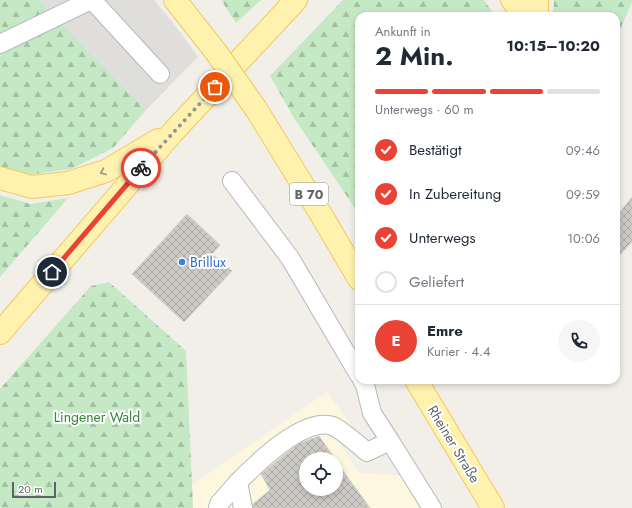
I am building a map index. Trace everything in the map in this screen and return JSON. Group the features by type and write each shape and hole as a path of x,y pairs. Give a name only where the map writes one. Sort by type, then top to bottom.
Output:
{"main road":[{"name":"B 70","path":"175,0 216,52 256,109 355,272"},
{"path":"512,0 520,12"},
{"path":"537,0 537,12"},
{"path":"0,333 173,132 296,3"},
{"path":"0,178 32,187 68,183 106,171 173,132"},
{"name":"Rheiner Straße","path":"418,384 494,508"}],"lane":[{"path":"0,44 91,0 160,74"},
{"path":"232,181 290,258 355,368"},
{"path":"364,384 372,414 390,441 425,505"},
{"path":"218,508 219,504 238,482 263,456 300,431 317,424 333,426 367,452 390,441"},
{"path":"238,482 243,508"}],"shaded area":[{"path":"38,0 154,0 198,57 146,110"},
{"path":"327,392 352,426 336,438 359,473 410,476 431,508 193,508 192,485"}],"green space":[{"path":"0,0 38,0 146,110 113,148 71,169 27,175 0,168"},
{"path":"221,0 261,0 236,23"},
{"path":"343,0 484,0 492,12 355,12 355,208 294,118 270,76"},
{"path":"554,0 632,0 620,30 620,12 553,12"},
{"path":"0,195 31,204 68,198 0,277"},
{"name":"Lingener Wald","path":"109,282 186,351 193,508 0,508 0,389 91,286"}],"building":[{"path":"632,197 632,242 620,255 620,212"},
{"name":"Brillux","path":"187,214 220,245 212,254 232,271 184,322 132,274"},
{"path":"319,436 330,452 299,452 299,496 343,496 343,471 370,508 253,508 253,504 270,490 261,474 300,443"}],"way so far":[{"path":"141,168 215,87"}],"place":[{"name":"Brillux","path":"182,262"}],"route":[{"path":"52,272 141,168"}]}
